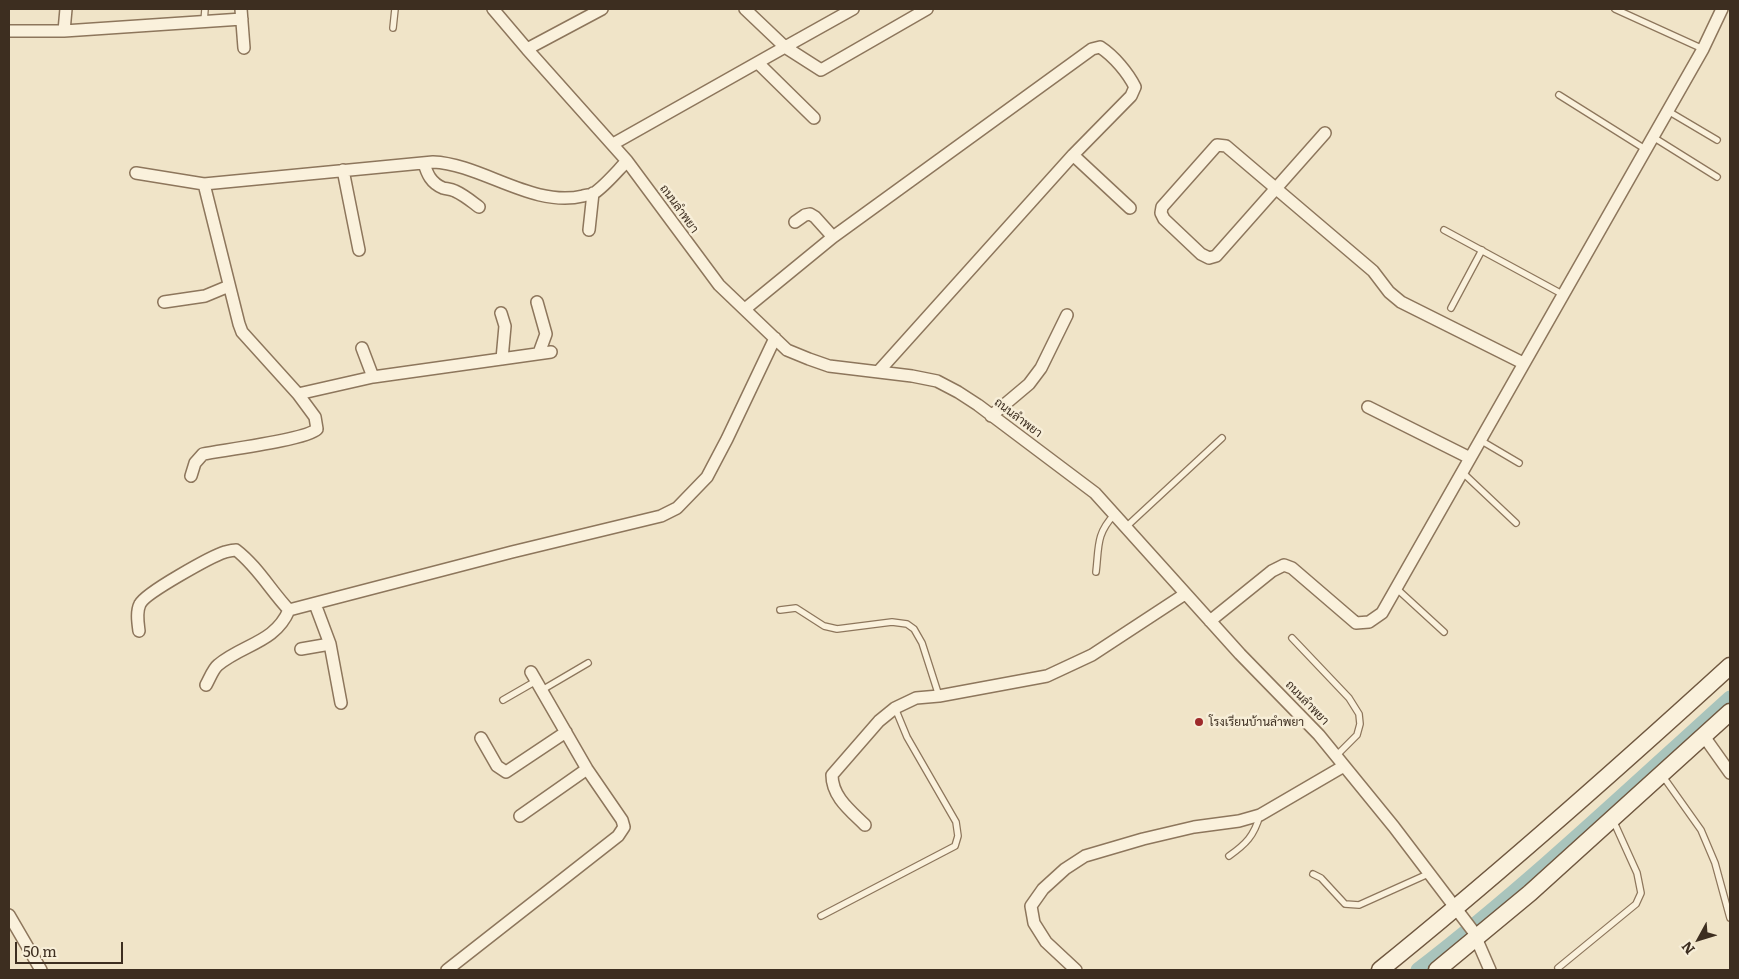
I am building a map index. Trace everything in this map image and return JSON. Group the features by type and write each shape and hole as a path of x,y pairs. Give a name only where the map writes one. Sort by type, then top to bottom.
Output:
{"street":[{"path":"64,31 66,9"},
{"name":"ถนนลำพยา","path":"493,9 627,161 719,285 788,350 829,366 912,376 937,381 958,392 1095,494 1210,621 1319,735 1394,827 1458,912 1474,934 1490,970"},
{"path":"527,49 602,9"},
{"path":"745,9 785,47 821,70 927,9"},
{"path":"613,144 853,9"},
{"path":"1210,621 1272,571 1284,565 1292,568 1356,623 1365,623 1382,613 1703,49 1722,9"},
{"path":"9,30 64,31 204,22 242,14 244,48"},
{"path":"745,309 833,238 1092,48 1100,48 1107,52 1135,87 1131,96 1073,155 878,372"},
{"path":"758,63 814,118"},
{"path":"1326,133 1277,188 1216,256 1209,258 1195,248 1164,219 1162,207 1217,145 1226,146 1277,188 1373,271 1389,292 1401,302 1523,363"},
{"path":"1073,155 1130,208"},
{"path":"136,173 204,184 441,162 518,189 553,197 573,198 593,194 627,161"},
{"path":"424,163 427,174 434,182 443,188 453,190 464,196 479,207"},
{"path":"343,170 359,250"},
{"path":"192,476 195,463 203,454 295,438 313,433 317,429 315,417 298,394 242,332 238,324 204,184"},
{"path":"589,230 593,194"},
{"path":"795,222 810,214 815,217 833,238"},
{"path":"164,302 205,296 229,286"},
{"path":"298,394 373,377 545,353 546,334 536,302"},
{"path":"501,313 505,326 502,359"},
{"path":"991,416 1029,384 1041,368 1067,315"},
{"path":"289,610 512,552 661,516 677,508 707,477 776,338"},
{"path":"362,348 373,377"},
{"path":"1368,407 1470,458"},
{"path":"139,631 138,613 140,604 146,597 224,552 236,550 244,556 276,597 289,610"},
{"path":"865,825 840,799 832,785 832,775 879,721 895,708 916,698 939,696 1047,676 1092,655 1186,594"},
{"path":"315,604 330,644 341,703"},
{"path":"206,685 216,666 228,657 273,633 284,622 289,610"},
{"path":"301,649 330,644"},
{"path":"1380,970 1458,912 1730,666"},
{"path":"447,970 621,833 624,827 622,820 588,769 536,681"},
{"path":"1437,970 1474,934 1530,893 1730,712"},
{"path":"481,738 496,766 506,772 566,732"},
{"path":"1703,735 1730,773"},
{"path":"1076,970 1046,942 1034,923 1031,906 1043,889 1065,869 1085,856 1143,839 1194,827 1239,821 1260,815 1344,766"},
{"path":"520,816 588,769"},
{"path":"9,915 42,970"}],"lane":[{"path":"204,22 205,9"},
{"path":"394,28 395,9"},
{"path":"1615,9 1703,49"},
{"path":"1559,95 1645,149"},
{"path":"1668,110 1717,140"},
{"path":"1652,137 1717,177"},
{"path":"1444,230 1562,294"},
{"path":"1450,308 1482,250"},
{"path":"1126,528 1222,438"},
{"path":"1480,440 1518,463"},
{"path":"1462,472 1516,523"},
{"path":"1096,572 1100,535 1104,526 1114,515"},
{"path":"1396,588 1444,632"},
{"path":"780,610 796,608 824,626 837,629 892,622 907,624 914,629 922,643 939,696"},
{"path":"1292,638 1349,698 1359,714 1358,735 1336,756"},
{"path":"504,700 536,681 588,663"},
{"path":"821,916 955,846 958,836 956,822 907,737 895,708"},
{"path":"1661,774 1701,830 1715,863 1730,918"},
{"path":"1229,856 1246,843 1256,828 1260,815"},
{"path":"1558,968 1636,904 1641,893 1638,873 1612,818"},
{"path":"1313,874 1321,878 1345,904 1359,906 1428,874"}],"waterway":[{"path":"1418,970 1538,871 1730,698"}],"place":[{"name":"โรงเรียนบ้านลำพยา","path":"1199,722"}]}
